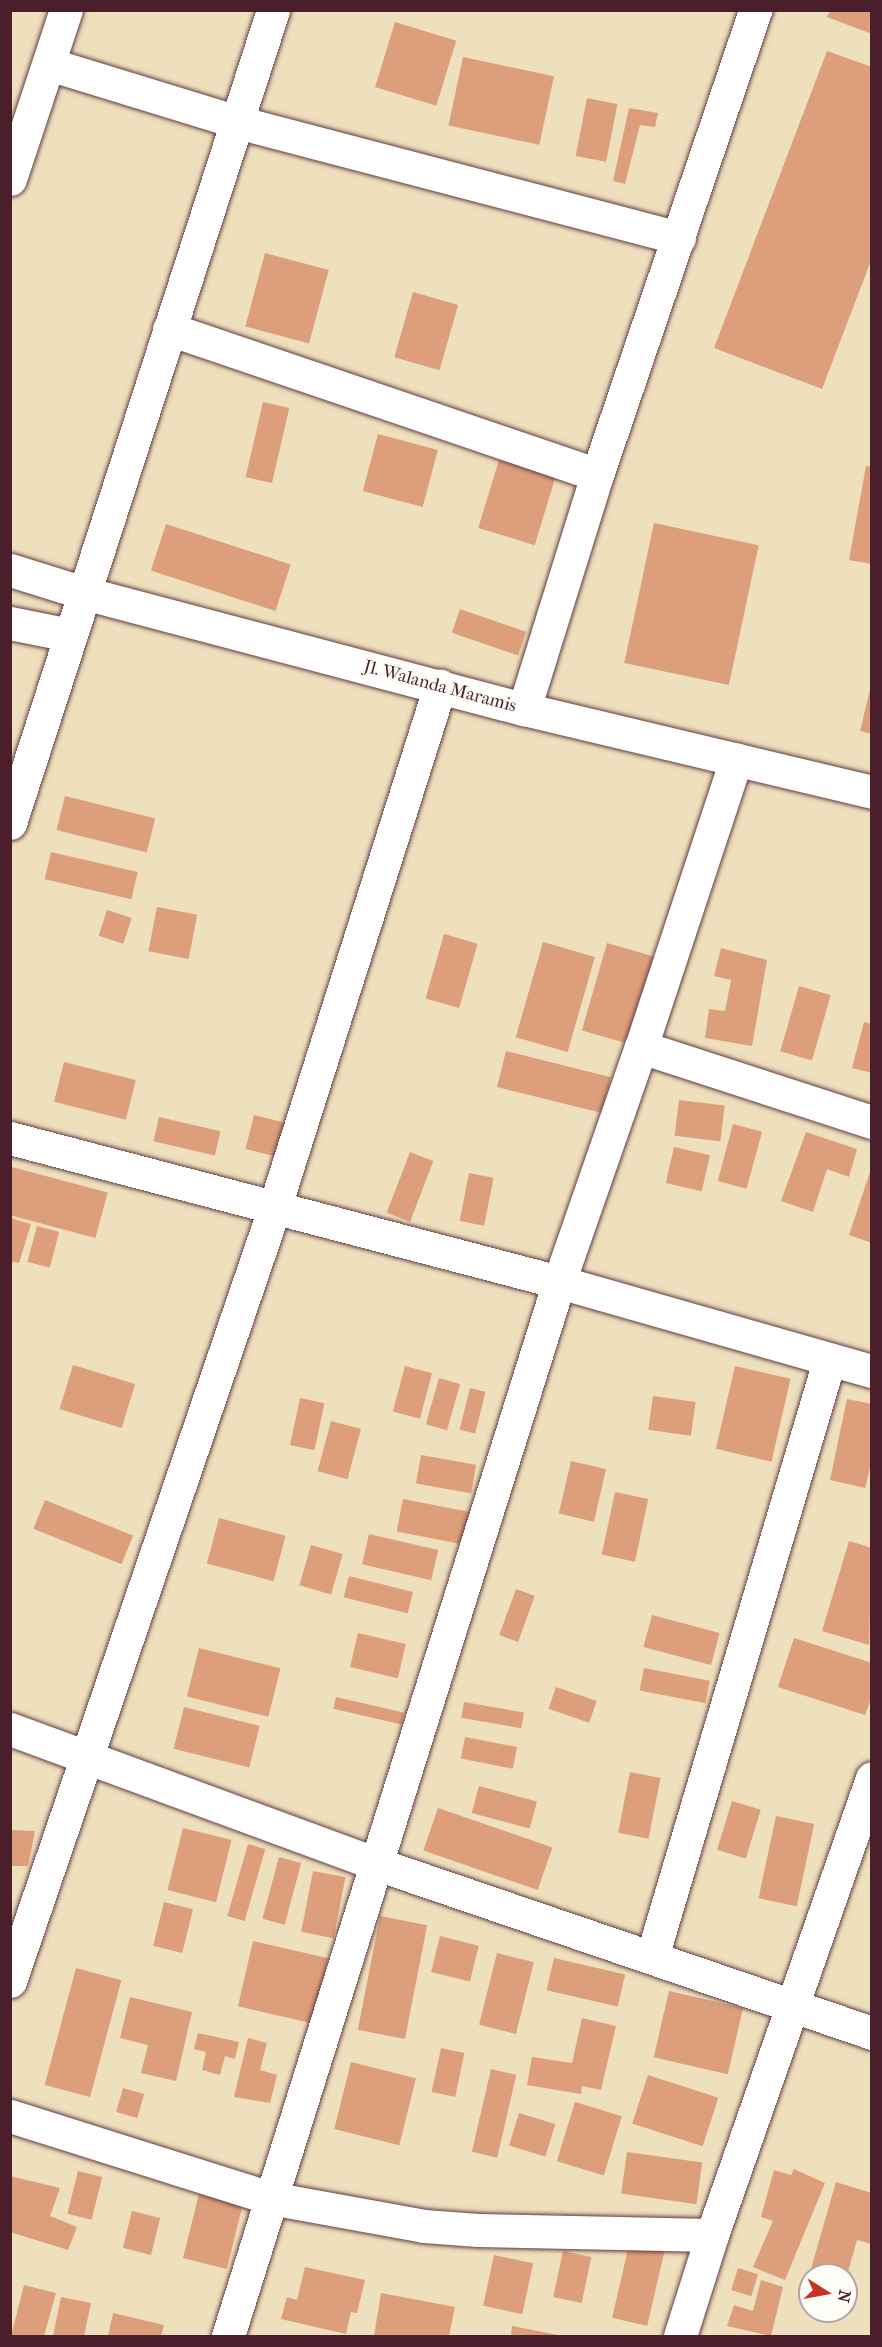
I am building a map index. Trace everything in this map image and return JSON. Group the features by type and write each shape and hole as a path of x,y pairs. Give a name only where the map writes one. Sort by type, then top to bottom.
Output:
{"street":[{"path":"10,179 66,10"},
{"path":"10,823 273,10"},
{"path":"524,709 597,475 679,238 749,12"},
{"path":"49,64 237,122 679,238"},
{"path":"169,329 597,475"},
{"name":"Jl. Walanda Maramis","path":"10,570 84,593 524,709 872,792"},
{"path":"10,623 70,634"},
{"path":"10,1981 275,1206 440,686"},
{"path":"228,2337 559,1282 736,759"},
{"path":"640,1047 872,1122"},
{"path":"10,1138 559,1282 829,1361 872,1371"},
{"path":"652,1957 829,1361"},
{"path":"10,1729 377,1864 872,2033"},
{"path":"680,2337 712,2235 872,1779"},
{"path":"10,2116 270,2198 424,2226 478,2230 712,2235"}],"building":[{"path":"830,10 872,10 872,34 827,17"},
{"path":"395,22 456,41 436,106 375,87"},
{"path":"827,51 872,67 872,258 822,389 714,348"},
{"path":"463,57 554,76 539,145 448,125"},
{"path":"587,98 617,104 606,162 576,156"},
{"path":"629,108 658,113 655,127 640,125 625,184 613,181"},
{"path":"265,253 329,270 309,343 245,326"},
{"path":"413,292 458,305 439,370 394,357"},
{"path":"263,402 289,408 272,483 246,477"},
{"path":"378,434 438,450 423,507 363,491"},
{"path":"499,460 555,477 535,545 478,528"},
{"path":"866,466 872,467 872,564 849,560"},
{"path":"654,523 759,545 729,685 624,663"},
{"path":"166,524 291,564 275,611 151,571"},
{"path":"460,609 526,632 518,655 452,633"},
{"path":"872,681 872,734 860,731"},
{"path":"65,796 155,818 147,852 57,830"},
{"path":"51,852 138,872 131,899 45,879"},
{"path":"157,907 197,915 189,959 148,951"},
{"path":"107,910 132,918 123,944 99,936"},
{"path":"444,934 478,944 459,1008 426,998"},
{"path":"543,942 595,957 568,1052 516,1037"},
{"path":"607,943 659,958 634,1045 582,1030"},
{"path":"721,948 767,960 752,1046 705,1038 709,1009 725,1011 731,980 714,976"},
{"path":"799,986 831,995 812,1060 780,1051"},
{"path":"864,1022 872,1024 872,1073 852,1068"},
{"path":"506,1051 611,1077 602,1113 497,1087"},
{"path":"64,1062 136,1080 126,1120 54,1102"},
{"path":"679,1100 725,1106 720,1141 675,1136"},
{"path":"254,1115 285,1123 277,1157 246,1149"},
{"path":"159,1117 220,1131 215,1156 153,1141"},
{"path":"733,1124 762,1132 747,1189 718,1181"},
{"path":"806,1132 857,1149 849,1177 827,1169 813,1212 781,1201"},
{"path":"674,1147 710,1155 702,1191 666,1183"},
{"path":"410,1152 433,1161 410,1222 387,1213"},
{"path":"12,1167 108,1193 95,1238 10,1215"},
{"path":"870,1172 872,1173 872,1243 849,1235"},
{"path":"469,1173 494,1178 484,1226 460,1221"},
{"path":"10,1218 31,1224 19,1263 10,1261"},
{"path":"37,1226 59,1232 50,1268 27,1262"},
{"path":"73,1365 135,1384 122,1428 60,1409"},
{"path":"405,1366 432,1373 420,1419 393,1411"},
{"path":"735,1366 791,1379 771,1462 716,1449"},
{"path":"439,1378 460,1384 447,1430 426,1424"},
{"path":"470,1388 486,1392 475,1434 460,1430"},
{"path":"653,1396 696,1402 691,1436 648,1430"},
{"path":"300,1398 324,1403 314,1450 290,1445"},
{"path":"847,1399 872,1404 872,1460 865,1488 830,1480"},
{"path":"331,1421 361,1429 347,1479 318,1471"},
{"path":"421,1455 476,1465 471,1493 416,1484"},
{"path":"571,1461 606,1469 594,1522 559,1514"},
{"path":"615,1492 648,1499 635,1562 602,1555"},
{"path":"403,1499 474,1513 467,1545 397,1531"},
{"path":"45,1500 133,1536 121,1564 33,1529"},
{"path":"219,1518 286,1536 273,1581 207,1563"},
{"path":"369,1534 438,1550 431,1580 362,1564"},
{"path":"849,1541 872,1548 869,1645 822,1631"},
{"path":"311,1545 343,1554 331,1594 299,1585"},
{"path":"349,1576 413,1592 408,1613 344,1597"},
{"path":"516,1589 535,1596 518,1642 499,1635"},
{"path":"652,1615 720,1633 711,1665 643,1647"},
{"path":"358,1633 406,1644 398,1678 350,1667"},
{"path":"794,1638 872,1663 872,1696 865,1715 778,1687"},
{"path":"199,1648 281,1668 268,1717 187,1697"},
{"path":"644,1668 710,1681 705,1703 640,1691"},
{"path":"556,1687 597,1701 589,1723 549,1709"},
{"path":"336,1697 404,1713 402,1724 333,1709"},
{"path":"464,1702 524,1713 521,1728 461,1718"},
{"path":"184,1707 260,1726 249,1768 174,1749"},
{"path":"465,1737 517,1747 513,1769 461,1759"},
{"path":"630,1772 660,1778 649,1839 618,1833"},
{"path":"479,1786 537,1802 530,1829 472,1813"},
{"path":"732,1801 761,1810 746,1859 717,1850"},
{"path":"438,1808 552,1847 538,1890 423,1851"},
{"path":"776,1816 814,1824 797,1906 759,1898"},
{"path":"183,1828 232,1840 216,1902 168,1890"},
{"path":"10,1830 35,1831 28,1866 10,1866"},
{"path":"248,1844 265,1849 245,1921 227,1916"},
{"path":"279,1857 301,1863 285,1925 262,1919"},
{"path":"313,1871 345,1877 334,1938 301,1932"},
{"path":"164,1902 193,1909 182,1953 153,1946"},
{"path":"380,1916 427,1925 405,2039 358,2030"},
{"path":"440,1936 479,1946 470,1982 431,1972"},
{"path":"253,1941 328,1958 313,2024 238,2006"},
{"path":"497,1953 534,1962 516,2034 479,2025"},
{"path":"554,1958 625,1974 618,2007 547,1990"},
{"path":"76,1968 121,1980 90,2097 45,2085"},
{"path":"669,1991 743,2008 728,2074 654,2057"},
{"path":"130,1997 192,2012 176,2081 141,2073 148,2045 120,2038"},
{"path":"582,2018 616,2026 601,2090 582,2086 581,2094 527,2085 532,2057 572,2063"},
{"path":"198,2033 239,2042 235,2059 225,2056 220,2075 202,2070 206,2052 194,2049"},
{"path":"248,2038 267,2043 260,2070 277,2075 270,2103 234,2097"},
{"path":"441,2048 464,2053 455,2097 432,2092"},
{"path":"351,2062 416,2078 399,2145 334,2129"},
{"path":"491,2069 516,2075 497,2158 472,2152"},
{"path":"648,2075 718,2098 703,2146 632,2124"},
{"path":"123,2088 144,2094 137,2118 116,2112"},
{"path":"575,2102 622,2116 604,2176 557,2161"},
{"path":"519,2113 555,2124 545,2157 509,2146"},
{"path":"627,2152 702,2163 696,2204 621,2194"},
{"path":"794,2169 825,2183 785,2280 753,2267 773,2221 761,2217 774,2170 791,2175"},
{"path":"78,2171 102,2177 92,2220 67,2214"},
{"path":"10,2176 60,2188 50,2216 77,2227 68,2250 10,2232"},
{"path":"836,2182 872,2193 872,2244 857,2240 850,2263 813,2263"},
{"path":"199,2194 243,2205 227,2269 183,2258"},
{"path":"132,2211 160,2218 151,2255 123,2248"},
{"path":"631,2236 666,2244 647,2326 612,2318"},
{"path":"563,2251 591,2257 582,2303 553,2297"},
{"path":"494,2255 533,2263 522,2314 483,2306"},
{"path":"305,2267 365,2280 357,2313 351,2312 346,2334 281,2319 287,2297 297,2300"},
{"path":"738,2268 758,2274 751,2296 731,2290"},
{"path":"761,2280 783,2287 771,2336 727,2326 734,2305 753,2311"},
{"path":"24,2285 56,2293 44,2336 11,2336"},
{"path":"381,2293 455,2307 449,2336 374,2336"},
{"path":"61,2297 91,2303 84,2336 53,2336"},
{"path":"113,2313 164,2325 161,2336 108,2336"},
{"path":"512,2326 558,2335 558,2336 511,2336"}]}
